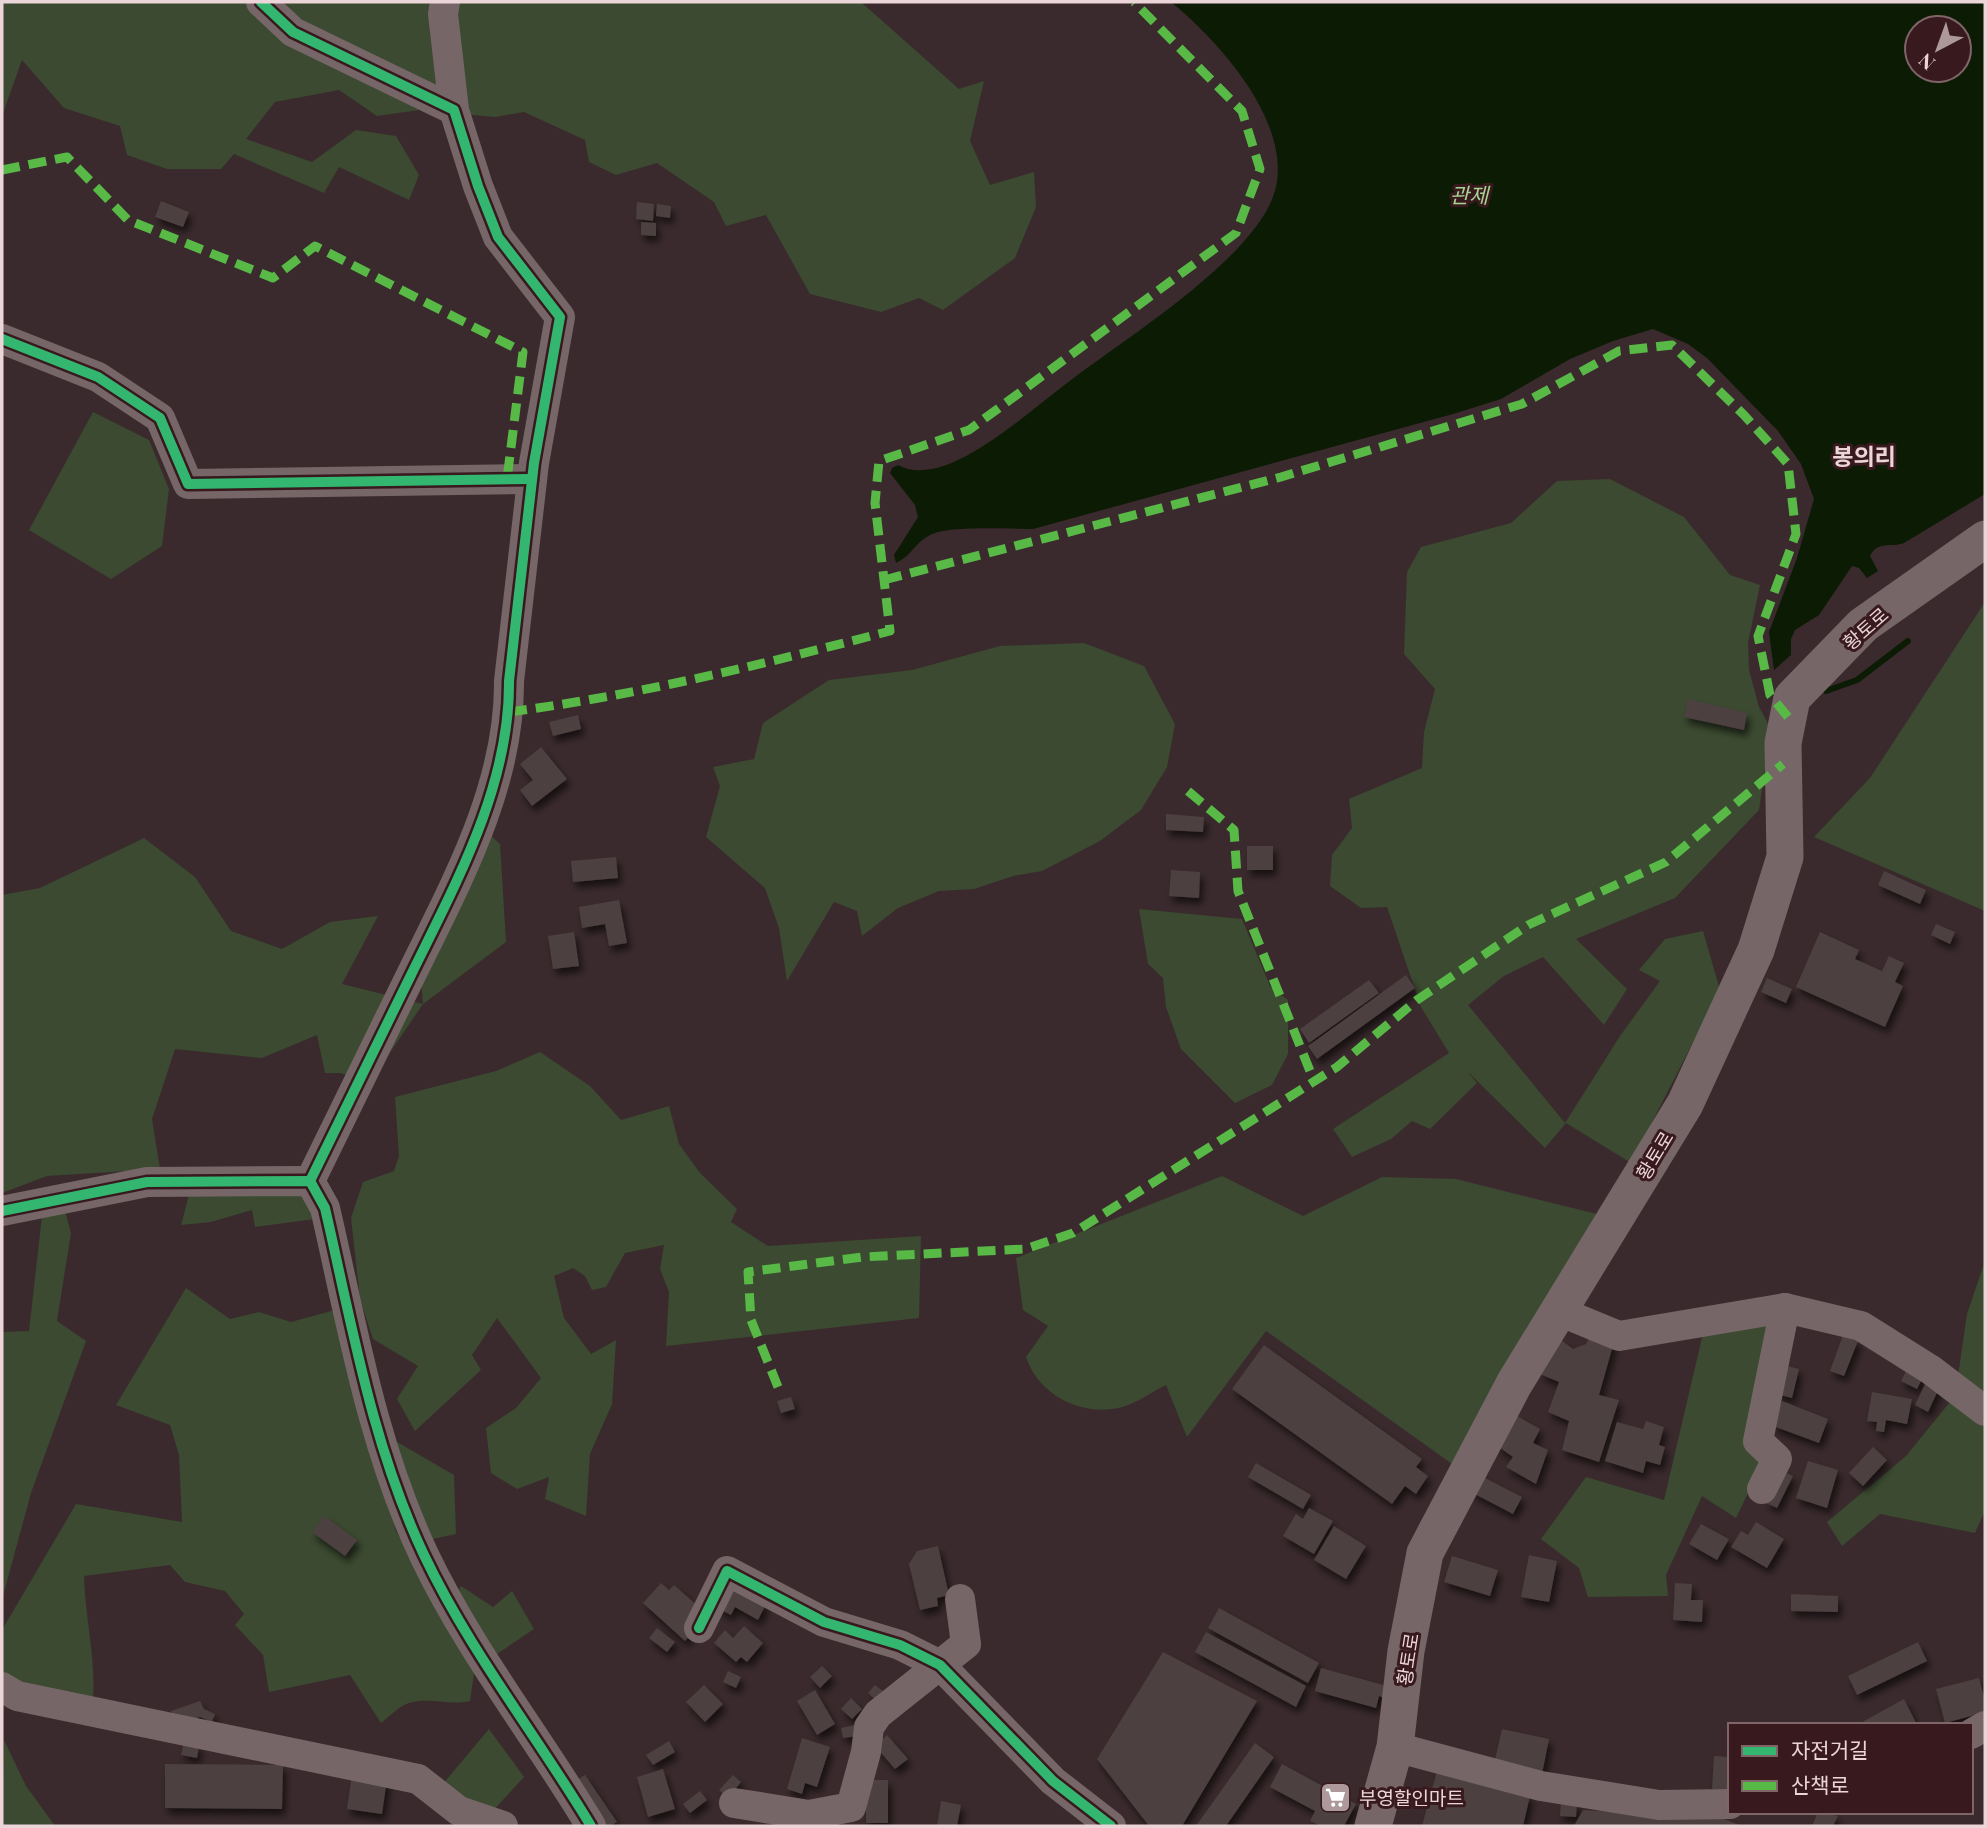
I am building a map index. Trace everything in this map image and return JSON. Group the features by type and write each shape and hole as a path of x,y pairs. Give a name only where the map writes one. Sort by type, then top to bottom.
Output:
{"main road":[{"name":"황토로","path":"1373,1826 1395,1747 1406,1651 1426,1553 1514,1384 1685,1104 1756,950 1785,857 1783,743 1792,698 1863,625 1985,539"}],"street":[{"path":"261,2 293,32 454,110"},
{"path":"310,1181 428,940 490,804 509,712 509,681 532,479 560,317 498,237 478,186 454,110 443,14 445,2"},
{"path":"2,339 98,377 160,418 188,484 532,479"},
{"path":"2,1211 147,1182 310,1181"},
{"path":"310,1181 325,1208 383,1456 424,1556 476,1647 591,1826"},
{"path":"1762,1489 1777,1459 1758,1441 1784,1308"},
{"path":"1561,1311 1619,1336 1784,1308 1861,1326 1931,1370 1985,1411"},
{"path":"699,1628 727,1571 824,1622 900,1644 940,1665 1053,1781 1111,1826"},
{"path":"734,1803 808,1820 851,1807 866,1752 869,1727 878,1714 966,1644 960,1599"},
{"path":"2,1687 17,1696 418,1779 459,1811 503,1826"},
{"path":"1395,1747 1541,1786 1659,1805 1728,1804"}],"shaded area":[{"path":"2,2 244,2 298,44 325,37 279,2 861,2 959,89 984,81 970,141 990,185 1034,172 1036,207 1015,258 943,310 919,298 881,312 810,294 766,215 726,226 714,202 657,163 616,175 589,162 585,140 524,112 495,117 419,110 377,116 339,90 275,102 246,139 312,162 356,130 396,136 419,175 409,200 339,167 324,193 234,154 221,169 167,169 127,155 120,126 64,108 22,60 2,116"},
{"path":"93,412 149,440 169,489 162,546 111,579 29,530"},
{"path":"1610,479 1684,517 1730,575 1760,585 1748,643 1749,670 1759,707 1771,729 1759,810 1675,898 1576,939 1627,989 1604,1025 1543,957 1504,976 1468,1005 1565,1123 1620,1036 1660,981 1639,970 1665,939 1703,931 1720,990 1631,1163 1566,1123 1545,1148 1467,1071 1477,1083 1430,1129 1412,1121 1391,1139 1352,1157 1333,1129 1449,1053 1421,1007 1387,907 1361,908 1330,886 1332,855 1352,828 1349,799 1422,768 1424,732 1435,689 1404,654 1407,572 1421,547 1511,523 1557,481"},
{"path":"1985,602 1985,911 1814,837 1870,778"},
{"path":"1084,643 1144,666 1175,724 1167,767 1141,810 1100,841 1042,871 1013,876 974,889 939,891 898,908 862,936 857,911 834,902 787,981 779,928 765,888 706,837 720,786 713,767 754,759 763,723 829,680 912,670 1000,646"},
{"path":"486,831 500,844 506,942 423,1004 421,978"},
{"path":"144,838 195,877 231,931 282,949 330,922 378,916 342,984 423,1004 370,1082 340,1073 325,1073 317,1035 262,1058 175,1049 152,1119 160,1169 47,1176 2,1193 2,895 40,888"},
{"path":"1139,909 1242,919 1270,986 1288,1000 1288,1054 1272,1085 1235,1103 1181,1049 1166,1007 1163,978 1148,964"},
{"path":"540,1052 590,1086 621,1120 669,1106 679,1144 700,1173 737,1209 731,1222 768,1246 921,1236 919,1318 666,1346 669,1292 660,1269 664,1245 625,1253 606,1287 592,1290 585,1276 573,1268 554,1276 564,1318 591,1354 616,1340 612,1404 590,1454 586,1516 545,1499 549,1477 517,1489 491,1473 486,1428 516,1408 541,1378 497,1318 472,1355 481,1370 415,1431 397,1399 418,1366 373,1339 360,1299 351,1218 363,1182 394,1171 399,1156 395,1097 496,1071"},
{"path":"1222,1176 1303,1216 1382,1177 1456,1179 1597,1214 1459,1469 1266,1331 1187,1437 1166,1385 1133,1403 1107,1410 1078,1406 1051,1392 1032,1371 1026,1357 1048,1326 1023,1310 1016,1258"},
{"path":"189,1195 304,1196 315,1219 255,1227 252,1210 211,1222 181,1225"},
{"path":"65,1211 71,1233 57,1321 86,1341 31,1493 3,1596 2,1332 29,1331 42,1216"},
{"path":"1985,1261 1985,1399 1958,1376 1967,1314"},
{"path":"186,1288 230,1319 259,1312 291,1322 335,1310 345,1355 396,1531 476,1660 470,1701 417,1701 398,1709 381,1723 350,1675 269,1692 263,1655 235,1625 244,1614 225,1591 185,1582 170,1565 84,1576 93,1668 93,1699 28,1692 2,1677 2,1630 76,1504 182,1522 179,1455 170,1425 116,1405"},
{"path":"1779,1317 1763,1462 1736,1518 1702,1496 1666,1575 1668,1596 1588,1597 1579,1568 1541,1539 1586,1477 1664,1500 1704,1329"},
{"path":"1954,1397 1985,1420 1985,1511 1975,1533 1880,1514 1842,1546 1827,1522 1906,1456"},
{"path":"385,1435 454,1475 456,1534 428,1540"},
{"path":"461,1586 493,1607 512,1591 534,1629 497,1654 455,1596"},
{"path":"489,1729 524,1777 491,1813 442,1785"},
{"path":"4,1740 26,1786 55,1826 2,1826"}],"water":[{"name":"관제","path":"1171,2 1985,2 1985,494 1904,543 1877,548 1870,556 1878,571 1867,578 1859,568 1852,566 1819,615 1795,630 1791,639 1791,655 1774,670 1769,632 1797,558 1814,499 1801,464 1778,431 1707,358 1688,344 1653,329 1613,341 1570,359 1501,399 1453,414 1033,529 995,528 939,532 925,538 896,563 894,555 918,517 915,505 890,473 892,468 898,465 915,470 933,469 952,463 996,438 1190,292 1246,239 1265,213 1276,187 1277,161 1272,135 1262,109 1247,84 1210,38"}],"building":[{"path":"161,201 189,212 183,227 155,217"},
{"path":"637,202 654,204 653,221 636,219"},
{"path":"657,204 671,206 670,218 656,216"},
{"path":"641,222 656,223 656,236 641,235"},
{"path":"1688,699 1747,713 1744,730 1684,717"},
{"path":"578,715 581,729 553,736 549,722"},
{"path":"541,747 567,779 532,806 520,790 533,780 520,764"},
{"path":"1166,814 1204,817 1203,832 1166,830"},
{"path":"1247,846 1273,846 1273,870 1247,870"},
{"path":"616,857 618,878 573,882 571,861"},
{"path":"1171,870 1200,872 1199,898 1169,896"},
{"path":"1884,871 1926,890 1920,904 1878,885"},
{"path":"619,900 627,943 609,946 605,924 582,928 579,907"},
{"path":"1936,924 1955,932 1950,944 1931,935"},
{"path":"574,932 579,966 553,969 548,936"},
{"path":"1820,932 1859,950 1855,959 1882,971 1889,956 1904,963 1895,982 1903,986 1885,1027 1796,987"},
{"path":"1406,975 1415,988 1317,1059 1308,1046"},
{"path":"1767,978 1792,989 1786,1003 1761,992"},
{"path":"1369,980 1379,993 1309,1043 1300,1029"},
{"path":"1843,1335 1858,1341 1844,1376 1830,1371"},
{"path":"1590,1336 1614,1342 1599,1395 1619,1400 1599,1462 1562,1450 1569,1421 1548,1412 1559,1382 1540,1374 1561,1340 1573,1349 1586,1344"},
{"path":"1264,1345 1422,1459 1416,1467 1428,1476 1416,1494 1405,1486 1392,1504 1232,1389"},
{"path":"1783,1365 1799,1369 1792,1398 1776,1394"},
{"path":"1908,1367 1924,1375 1917,1389 1901,1381"},
{"path":"1928,1378 1941,1384 1928,1412 1915,1405"},
{"path":"1872,1392 1912,1399 1907,1424 1886,1420 1884,1432 1876,1431 1877,1422 1867,1421"},
{"path":"791,1397 795,1409 781,1413 777,1401"},
{"path":"1782,1401 1828,1419 1819,1443 1773,1426"},
{"path":"1517,1416 1540,1429 1533,1443 1548,1450 1536,1484 1506,1467 1513,1457 1496,1445"},
{"path":"1646,1421 1664,1427 1659,1445 1665,1447 1660,1465 1646,1461 1643,1473 1605,1461 1617,1422 1643,1429"},
{"path":"1873,1447 1887,1460 1863,1486 1849,1473"},
{"path":"1808,1461 1838,1470 1827,1508 1796,1498"},
{"path":"1256,1463 1311,1495 1303,1509 1248,1477"},
{"path":"1782,1471 1793,1476 1777,1508 1766,1503"},
{"path":"1479,1475 1522,1497 1513,1514 1471,1492"},
{"path":"1309,1508 1333,1521 1314,1554 1283,1536 1296,1514 1303,1519"},
{"path":"324,1516 357,1540 345,1556 312,1532"},
{"path":"1756,1522 1784,1539 1767,1568 1731,1547 1741,1531 1748,1535"},
{"path":"1701,1524 1729,1539 1717,1560 1689,1544"},
{"path":"1334,1526 1366,1546 1346,1579 1314,1560"},
{"path":"938,1546 949,1595 937,1598 938,1606 920,1610 909,1564 917,1551"},
{"path":"1529,1555 1557,1561 1549,1602 1521,1597"},
{"path":"1452,1556 1498,1570 1490,1596 1444,1582"},
{"path":"661,1583 669,1590 674,1585 700,1608 685,1625 693,1632 685,1641 643,1603"},
{"path":"1675,1583 1692,1584 1691,1600 1703,1600 1702,1622 1673,1620"},
{"path":"729,1585 766,1604 758,1620 735,1607 731,1615 717,1608"},
{"path":"1791,1594 1838,1596 1838,1612 1791,1611"},
{"path":"1219,1608 1319,1663 1308,1683 1208,1628"},
{"path":"744,1626 763,1643 747,1662 741,1657 736,1662 714,1643 725,1630 733,1638"},
{"path":"657,1628 675,1642 667,1652 649,1638"},
{"path":"1206,1632 1306,1686 1296,1707 1195,1652"},
{"path":"1918,1642 1927,1661 1857,1695 1848,1676"},
{"path":"1163,1652 1257,1701 1182,1826 1149,1826 1097,1759"},
{"path":"822,1666 832,1676 820,1688 810,1677"},
{"path":"1321,1668 1387,1686 1384,1698 1379,1696 1376,1708 1315,1691"},
{"path":"728,1671 741,1677 736,1688 723,1682"},
{"path":"1979,1678 1985,1700 1985,1719 1975,1715 1945,1723 1936,1689"},
{"path":"704,1685 723,1704 705,1722 686,1702"},
{"path":"875,1685 888,1695 880,1704 868,1693"},
{"path":"815,1690 835,1724 817,1735 797,1701"},
{"path":"851,1698 862,1709 852,1719 841,1709"},
{"path":"1904,1699 1916,1723 1861,1723"},
{"path":"200,1701 204,1709 215,1714 212,1722 200,1717 175,1725 171,1711"},
{"path":"855,1725 857,1736 843,1738 841,1728"},
{"path":"1502,1729 1549,1739 1542,1774 1494,1764"},
{"path":"887,1735 908,1759 895,1769 875,1746"},
{"path":"802,1738 830,1747 817,1787 805,1783 802,1794 787,1789"},
{"path":"669,1741 675,1752 653,1765 646,1755"},
{"path":"184,1742 199,1746 197,1758 181,1755"},
{"path":"1255,1743 1274,1757 1226,1826 1196,1826"},
{"path":"1714,1756 1728,1757 1728,1790 1712,1789"},
{"path":"165,1764 283,1765 282,1809 165,1808"},
{"path":"1282,1764 1356,1804 1344,1826 1321,1826 1310,1821 1315,1811 1270,1787"},
{"path":"663,1769 675,1809 648,1817 637,1777"},
{"path":"1437,1771 1530,1796 1523,1826 1422,1826"},
{"path":"352,1774 387,1779 382,1814 347,1809"},
{"path":"585,1775 617,1822 603,1826 574,1782"},
{"path":"733,1775 741,1782 728,1798 719,1790"},
{"path":"866,1780 888,1780 888,1823 866,1823"},
{"path":"700,1791 707,1800 690,1813 683,1804"},
{"path":"941,1801 961,1805 957,1826 937,1826"},
{"path":"1561,1801 1577,1803 1576,1817 1560,1816"},
{"path":"1583,1810 1721,1818 1742,1826 1574,1826"},
{"path":"1817,1814 1838,1816 1833,1826 1812,1826"}],"waterway":[{"path":"1826,691 1857,680 1908,641"}],"marked path":[{"path":"509,712 606,697 701,678 890,631 875,503 879,461 969,430 1236,233 1260,169 1242,111 1134,2"},
{"path":"2,170 67,157 128,220 273,278 315,246 523,352 507,479"},
{"path":"884,580 1281,477 1522,404 1619,351 1672,345 1744,415 1788,464 1796,534 1758,636 1770,695 1788,717"},
{"path":"778,1387 751,1320 748,1272 862,1257 1025,1249 1073,1233 1337,1067 1417,1000 1528,925 1666,862 1783,764"},
{"path":"1188,791 1234,830 1238,891 1314,1081"}],"cycle path":[{"path":"261,2 293,32 454,110 478,186 498,237 560,317 534,463 507,720 490,796 462,869 310,1181"},
{"path":"2,339 98,377 160,418 188,484 532,479"},
{"path":"2,1211 147,1182 310,1181 325,1208 354,1340 390,1471 424,1555 461,1625 591,1826"},
{"path":"699,1628 727,1571 824,1622 900,1645 940,1665 1053,1781 1111,1826"}],"place":[{"name":"부영할인마트","path":"1336,1797"}],"district":[{"name":"봉의리","path":"1864,455"}]}
